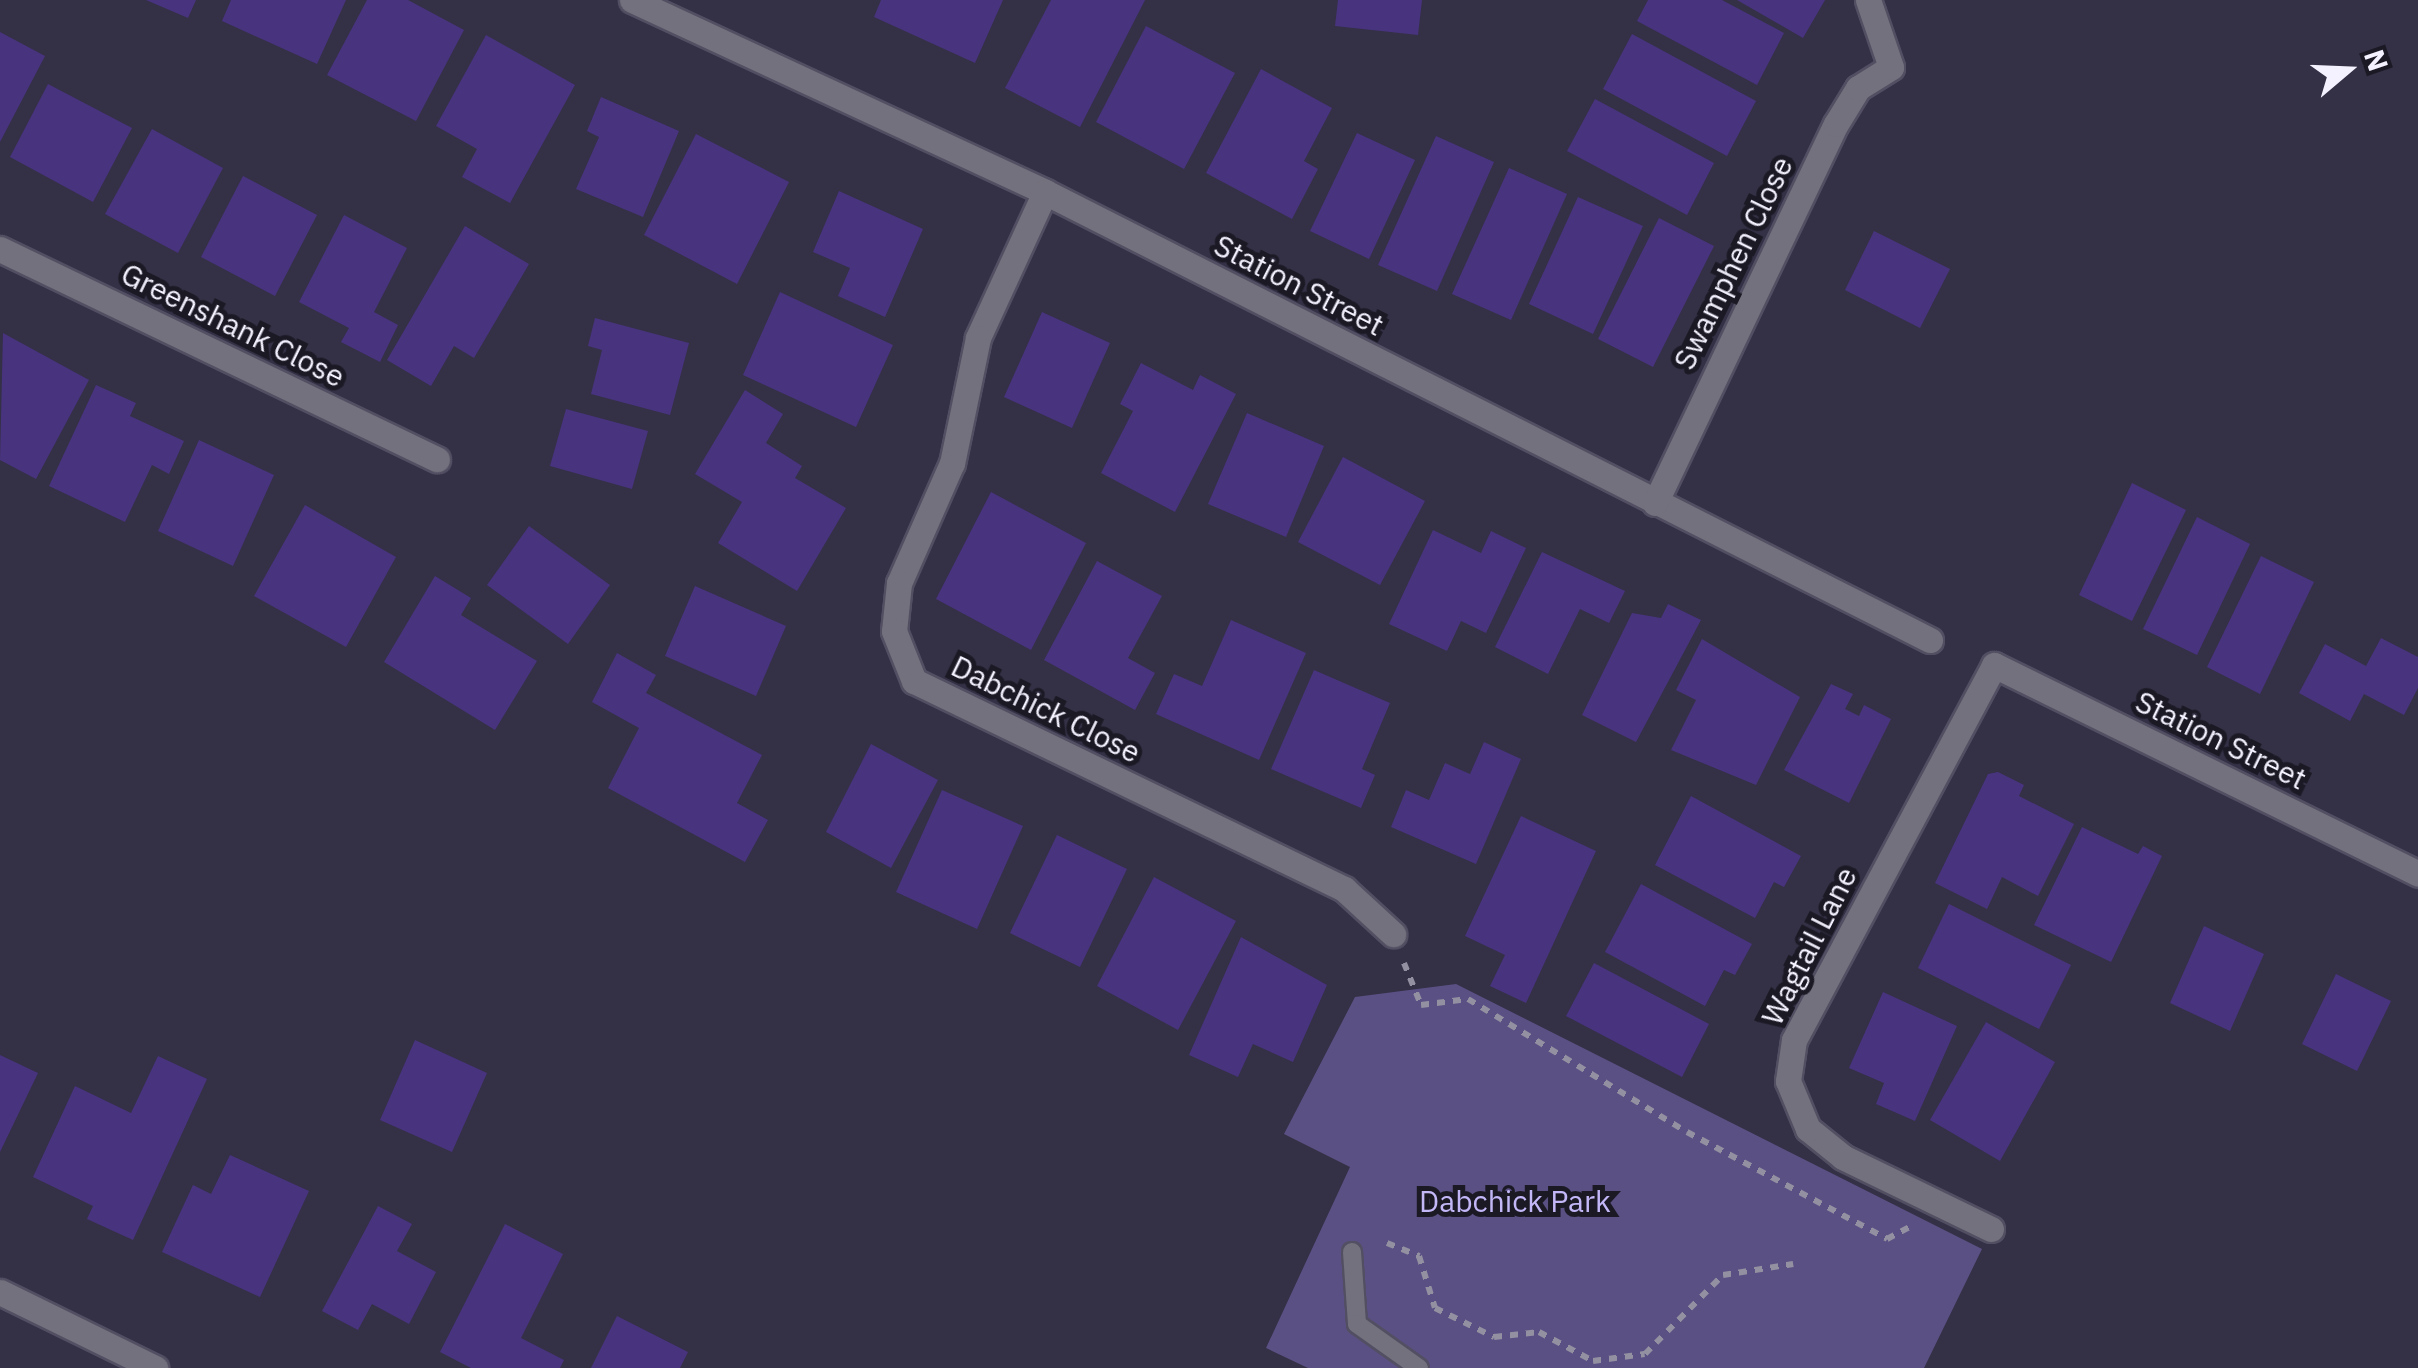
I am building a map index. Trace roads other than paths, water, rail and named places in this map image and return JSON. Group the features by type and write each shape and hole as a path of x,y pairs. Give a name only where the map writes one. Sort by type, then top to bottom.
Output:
{"street":[{"name":"Station Street","path":"632,0 1045,192 1930,640"},
{"name":"Swamphen Close","path":"1655,503 1836,124 1858,88 1890,67 1868,0"},
{"name":"Dabchick Close","path":"1045,192 978,338 952,463 898,583 894,631 914,682 1344,888 1393,934"},
{"name":"Greenshank Close","path":"0,248 437,459"},
{"name":"Station Street","path":"1994,665 2418,874"},
{"name":"Wagtail Lane","path":"1991,1229 1843,1157 1808,1129 1788,1081 1794,1040 1994,665"},
{"path":"0,1292 154,1368"}],"lane":[{"path":"1352,1252 1357,1324 1419,1368"}],"park label":[{"name":"Dabchick Park","path":"1515,1201"}]}
